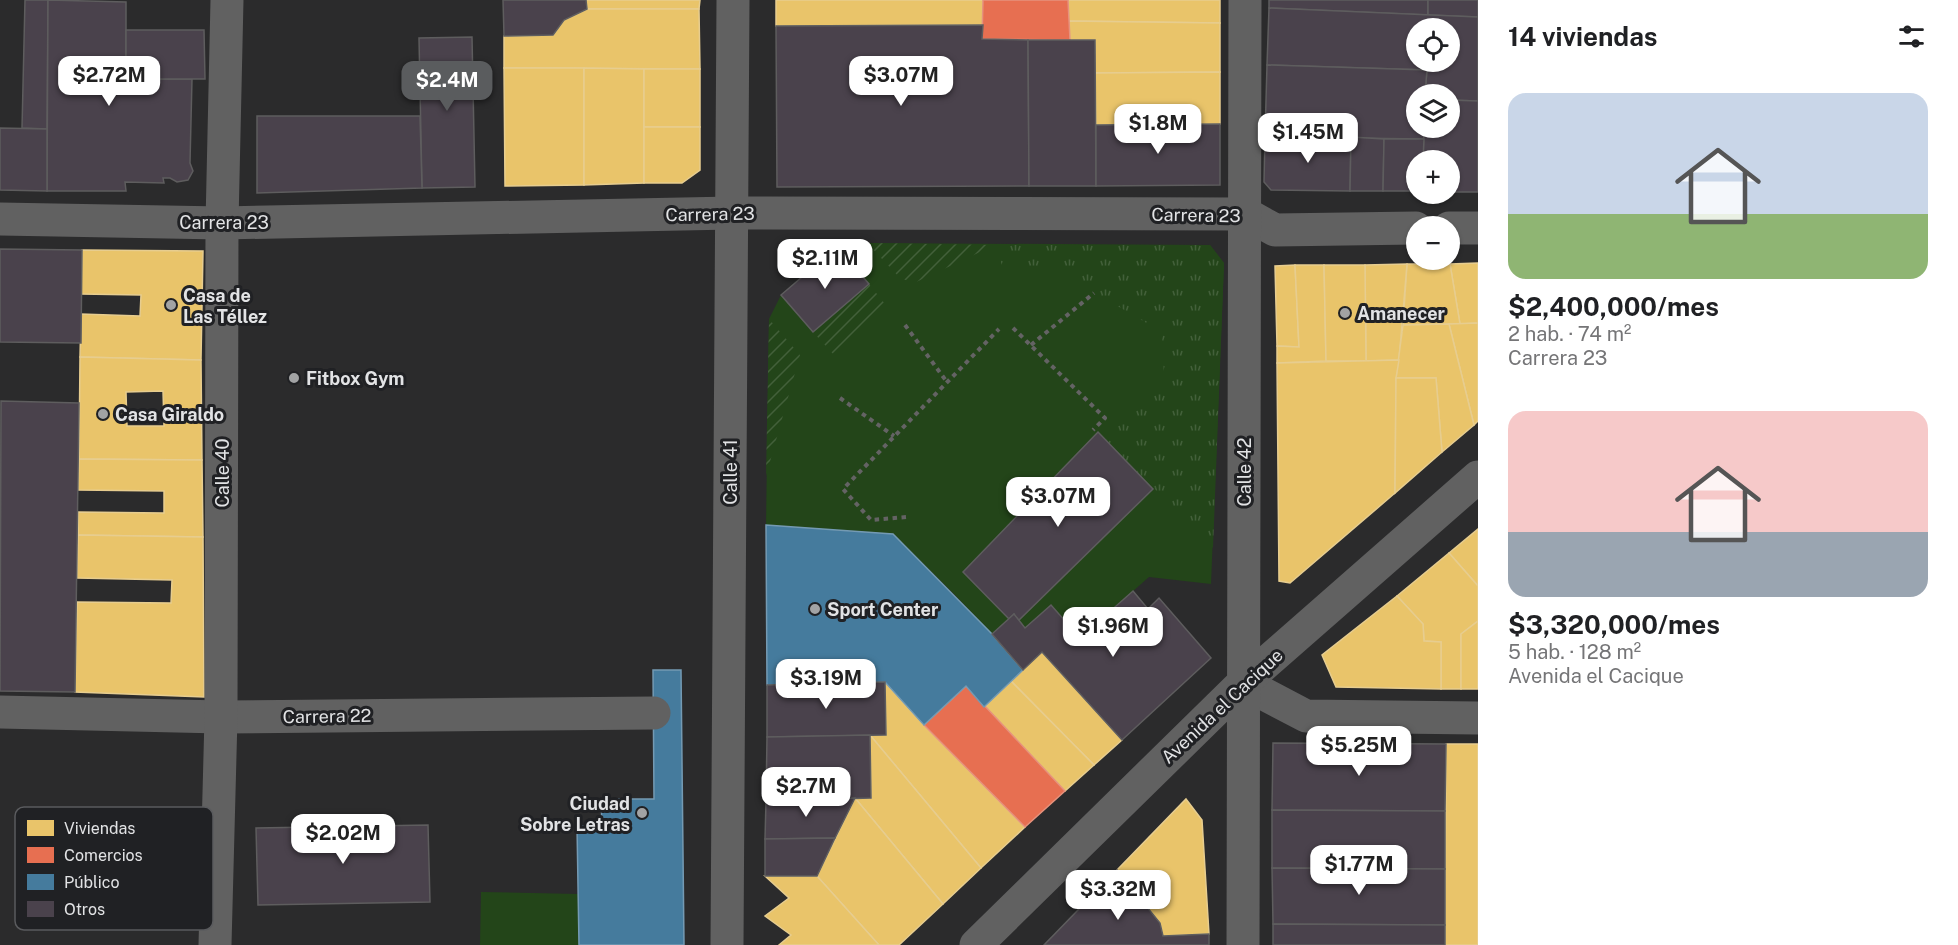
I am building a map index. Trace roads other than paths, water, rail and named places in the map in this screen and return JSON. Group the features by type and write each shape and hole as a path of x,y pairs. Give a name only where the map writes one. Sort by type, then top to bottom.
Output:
{"street":[{"name":"Calle 40","path":"215,945 220,717 222,223 227,0"},
{"name":"Calle 41","path":"727,945 733,0"},
{"name":"Calle 42","path":"1243,945 1245,0"},
{"name":"Carrera 23","path":"0,219 222,223 732,213 1246,214 1275,230 1406,228"},
{"path":"1460,228 1478,228"},
{"name":"Avenida el Cacique","path":"976,945 1243,683 1478,477"},
{"path":"1243,683 1306,716 1478,718"},
{"name":"Carrera 22","path":"0,711 220,717 654,713"}],"place":[{"name":"Casa de Las Téllez","path":"171,305"},
{"name":"Amanecer","path":"1345,313"},
{"name":"Fitbox Gym","path":"294,378"},
{"name":"Casa Giraldo","path":"103,414"},
{"name":"Sport Center","path":"815,609"},
{"name":"Ciudad Sobre Letras","path":"642,813"}]}
